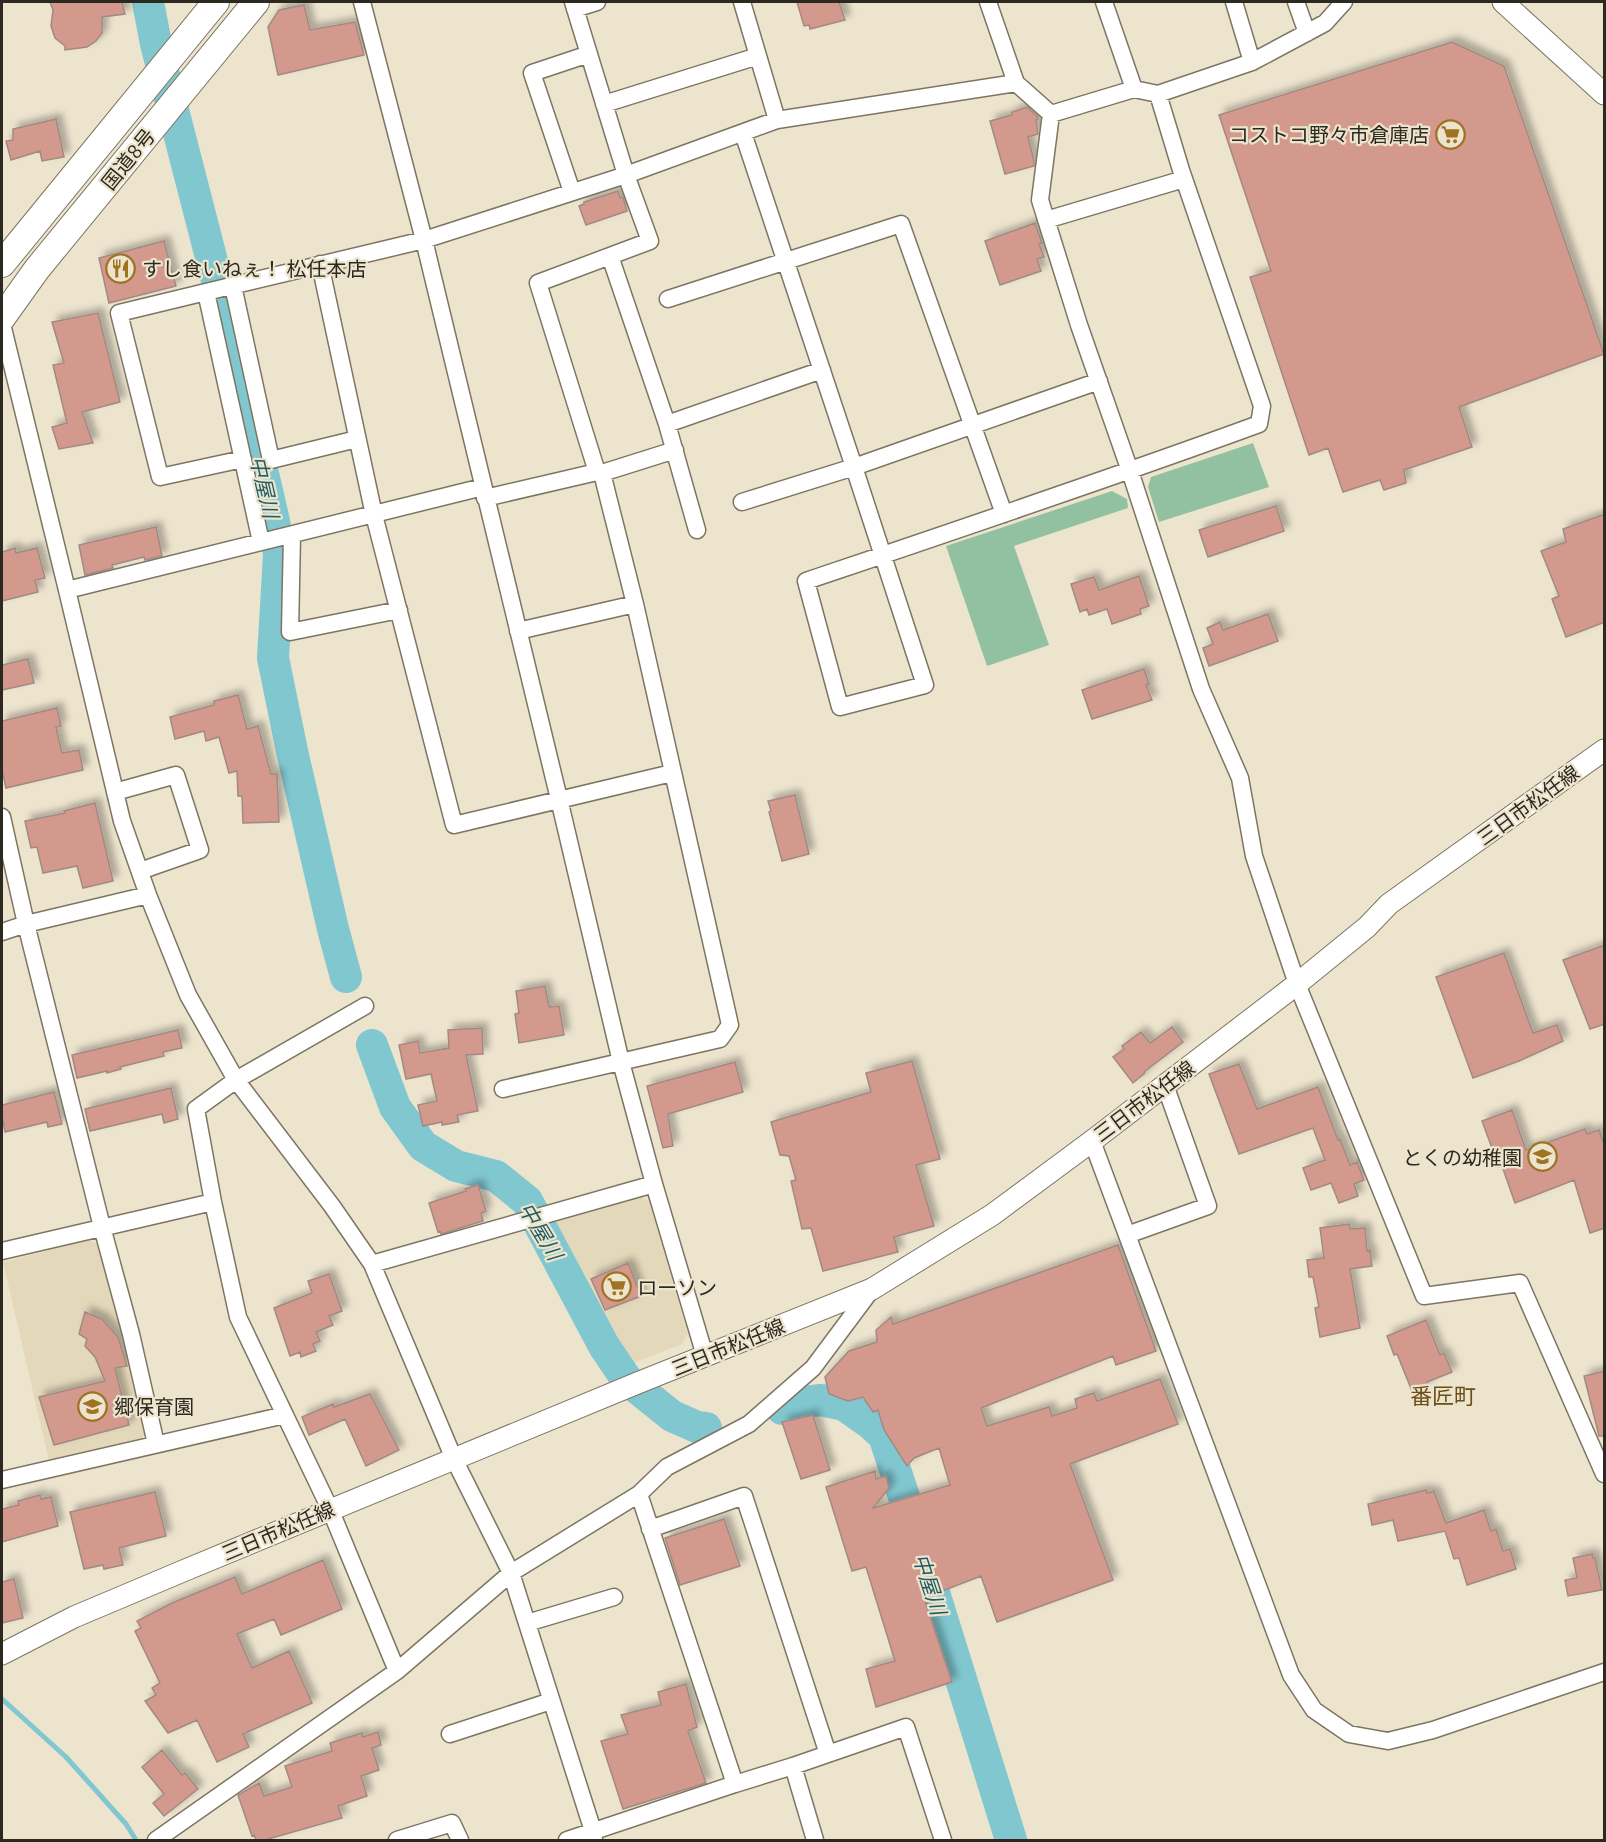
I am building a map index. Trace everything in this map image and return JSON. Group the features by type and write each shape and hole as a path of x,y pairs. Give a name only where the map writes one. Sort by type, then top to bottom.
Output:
{"highway":[{"name":"国道8号","path":"2,264 216,2"},
{"name":"国道8号","path":"2,318 37,270 256,2"}],"main road":[{"path":"1503,2 1605,94"},
{"name":"三日市松任線","path":"2,1654 74,1617 330,1509 872,1288 992,1215 1298,984 1367,927 1389,904 1605,750"}],"street":[{"path":"362,2 424,240 621,1062 705,1356"},
{"path":"503,1089 720,1039 730,1025 635,604 600,472 538,283 650,241 626,175 574,5 597,2"},
{"path":"742,2 777,120"},
{"path":"988,2 1016,83 1051,114"},
{"path":"1104,2 1134,89"},
{"path":"1234,2 1252,62"},
{"path":"1296,2 1307,33"},
{"path":"1051,114 1134,89 1158,94 1252,62 1325,23 1344,2"},
{"path":"572,192 532,73 589,54"},
{"path":"604,104 758,56"},
{"path":"243,459 160,477 119,313 424,240 626,175 777,120 1016,83"},
{"path":"743,133 854,467 883,555 925,685 840,707 806,581 883,555 1004,514 1130,471 1259,424 1262,406 1184,179 1158,94"},
{"path":"1051,114 1040,200 1079,325 1130,471 1201,689 1240,778 1254,856 1298,984 1424,1296 1520,1283 1605,1474"},
{"path":"1046,220 1184,179"},
{"path":"668,299 901,224 1004,514"},
{"path":"610,256 667,424 697,530"},
{"path":"320,264 374,515 454,825 672,773"},
{"path":"219,289 270,460 357,439"},
{"path":"219,289 243,459 276,539 290,632 399,610"},
{"path":"2,324 122,821 148,895 188,995 236,1080 332,1206 372,1264 454,1459 511,1573 594,1836"},
{"path":"667,424 822,370"},
{"path":"742,502 854,467 1099,381"},
{"path":"68,591 374,515 600,472 675,450"},
{"path":"518,631 635,604"},
{"path":"115,792 176,775 200,850 140,871"},
{"path":"2,817 26,924 131,1334 156,1444"},
{"path":"2,932 26,924 148,895"},
{"path":"365,1006 236,1080 196,1109 238,1317 330,1509 398,1671"},
{"path":"1127,1235 1208,1206 1165,1084"},
{"path":"1092,1141 1291,1675 1314,1710 1349,1734 1388,1741 1433,1730 1605,1672"},
{"path":"372,1264 654,1184"},
{"path":"2,1251 213,1202"},
{"path":"156,1840 398,1671 511,1573 639,1494 667,1467 749,1424 813,1368 872,1288"},
{"path":"2,1480 285,1415"},
{"path":"639,1494 735,1784"},
{"path":"650,1529 744,1496 828,1754"},
{"path":"527,1623 614,1597"},
{"path":"450,1734 552,1701"},
{"path":"567,1840 594,1836 735,1784 906,1727 942,1840"},
{"path":"793,1766 815,1840"},
{"path":"397,1840 452,1823 460,1840"}],"shaded area":[{"path":"639,1196 649,1201 688,1334 682,1344 626,1366 553,1222"},
{"path":"90,1240 101,1246 146,1430 141,1440 49,1461 3,1262"}],"green space":[{"path":"1253,443 1269,487 1159,522 1148,487 1151,477"},
{"path":"1112,491 1127,499 1128,508 1014,546 1049,645 987,666 946,546"}],"building":[{"path":"50,2 122,2 125,14 102,17 102,33 96,41 87,47 65,50 65,46 55,38 51,26 53,10"},
{"path":"797,2 839,2 845,20 810,29 809,25 804,26"},
{"path":"304,5 310,30 355,22 364,55 278,75 268,27 279,10"},
{"path":"1452,42 1504,66 1604,354 1459,407 1472,447 1404,470 1406,483 1384,490 1380,480 1343,492 1328,448 1309,455 1250,277 1271,271 1219,115"},
{"path":"1027,107 1038,119 1036,120 1038,134 1028,137 1034,166 1005,174 990,121 1012,115 1012,112"},
{"path":"56,119 64,157 42,161 40,151 11,160 6,141 13,140 13,129"},
{"path":"618,191 620,198 623,197 627,211 586,225 579,206 584,202"},
{"path":"1035,223 1044,257 1037,259 1041,271 1000,285 985,241"},
{"path":"164,241 176,286 109,303 99,258"},
{"path":"98,313 120,402 82,412 93,443 59,449 52,427 67,423 53,365 64,363 52,322"},
{"path":"1276,506 1284,531 1208,557 1199,530"},
{"path":"1605,514 1605,622 1566,637 1552,599 1559,596 1541,551 1566,542 1563,529"},
{"path":"156,527 162,556 145,560 144,557 85,575 79,545"},
{"path":"15,548 16,553 37,548 45,578 35,580 38,592 2,601 2,552"},
{"path":"1139,576 1149,606 1140,609 1141,614 1112,624 1107,609 1089,615 1087,609 1080,612 1071,584 1094,577 1099,590"},
{"path":"1268,614 1278,641 1209,666 1203,648 1213,644 1207,628 1220,622 1223,630"},
{"path":"28,659 34,683 2,690 2,665"},
{"path":"1144,669 1149,684 1146,685 1152,700 1092,719 1082,690"},
{"path":"238,695 247,729 258,726 271,774 277,774 279,822 243,823 242,796 238,796 237,771 229,773 219,737 206,741 204,731 175,739 170,717 214,705 214,701"},
{"path":"57,708 61,726 56,727 62,753 79,750 83,770 6,788 2,770 2,721"},
{"path":"795,795 809,854 782,861 768,801"},
{"path":"95,803 113,881 83,888 77,866 43,873 37,847 31,848 25,821 65,813 64,811"},
{"path":"1605,945 1605,1024 1590,1029 1563,960"},
{"path":"1504,953 1533,1033 1557,1025 1563,1041 1473,1078 1436,977"},
{"path":"545,986 549,1007 559,1006 564,1035 519,1043 515,1014 519,1013 516,991"},
{"path":"1172,1027 1183,1042 1133,1083 1113,1057 1124,1049 1122,1046 1141,1032 1150,1043"},
{"path":"482,1028 483,1054 466,1055 478,1111 457,1115 459,1122 442,1125 442,1122 423,1126 418,1105 437,1101 431,1074 406,1079 399,1045 418,1041 420,1053 449,1048 448,1030"},
{"path":"178,1030 182,1048 163,1052 164,1056 120,1067 121,1069 107,1073 107,1071 77,1078 72,1055"},
{"path":"912,1061 940,1159 916,1165 934,1226 894,1237 898,1252 823,1271 811,1228 802,1229 791,1181 796,1180 789,1156 780,1155 771,1122 871,1092 866,1073"},
{"path":"735,1062 743,1092 668,1114 673,1146 663,1148 647,1086"},
{"path":"1239,1064 1257,1109 1318,1087 1350,1165 1357,1162 1364,1180 1354,1184 1358,1196 1339,1203 1331,1183 1311,1190 1303,1168 1325,1160 1313,1128 1239,1154 1209,1074"},
{"path":"171,1088 178,1119 164,1123 162,1114 90,1131 85,1109"},
{"path":"54,1092 62,1124 48,1127 47,1122 5,1132 2,1105"},
{"path":"1512,1110 1526,1150 1585,1129 1587,1134 1599,1130 1605,1147 1605,1228 1590,1233 1574,1180 1515,1203 1482,1121"},
{"path":"478,1185 486,1211 481,1213 483,1221 441,1234 440,1231 438,1232 429,1203"},
{"path":"1349,1224 1350,1229 1365,1228 1367,1251 1370,1250 1372,1266 1350,1269 1360,1328 1320,1337 1315,1308 1319,1307 1313,1277 1309,1277 1307,1260 1324,1258 1320,1228"},
{"path":"1118,1245 1156,1351 1116,1365 1113,1356 981,1408 987,1426 1049,1407 1052,1416 1077,1408 1075,1399 1094,1393 1097,1401 1160,1379 1178,1424 1070,1464 1113,1580 997,1622 981,1576 924,1598 952,1682 876,1707 866,1669 895,1661 866,1567 852,1571 826,1487 875,1471 876,1479 886,1476 889,1488 873,1508 950,1485 939,1448 914,1458 907,1466 884,1430 878,1410 873,1412 863,1397 848,1401 829,1394 825,1377 849,1351 877,1342 876,1330 891,1317 893,1324"},
{"name":"ローソン","path":"628,1263 641,1296 605,1310 591,1279"},
{"path":"329,1274 342,1311 329,1316 333,1325 316,1332 320,1341 313,1344 316,1351 301,1357 300,1352 290,1356 274,1308 312,1293 308,1281"},
{"path":"85,1312 102,1319 118,1337 127,1366 115,1368 129,1425 54,1445 39,1397 105,1381 95,1357 85,1346 87,1339 79,1334"},
{"path":"1426,1320 1440,1355 1444,1353 1452,1372 1412,1391 1387,1336"},
{"path":"1605,1371 1605,1436 1599,1436 1584,1376"},
{"path":"370,1394 399,1450 366,1466 345,1419 309,1435 302,1417 333,1404 334,1407"},
{"path":"813,1415 830,1470 801,1479 782,1422"},
{"path":"1426,1490 1427,1493 1434,1491 1446,1523 1484,1510 1491,1531 1496,1529 1503,1551 1510,1549 1516,1569 1467,1585 1459,1558 1454,1559 1445,1531 1398,1541 1393,1520 1372,1525 1368,1504"},
{"path":"155,1492 166,1536 119,1548 123,1565 104,1569 103,1565 84,1569 70,1512"},
{"path":"40,1495 41,1499 51,1497 58,1526 2,1542 2,1509 19,1505 18,1501"},
{"path":"724,1519 740,1566 680,1585 665,1538"},
{"path":"1592,1554 1595,1558 1602,1590 1568,1596 1565,1580 1577,1578 1573,1558"},
{"path":"323,1560 342,1609 281,1635 274,1619 237,1634 252,1668 289,1651 312,1703 243,1734 249,1747 217,1762 197,1720 168,1733 145,1701 156,1695 152,1688 160,1683 135,1631 141,1628 137,1621 172,1603 235,1577 242,1594"},
{"path":"14,1579 23,1618 2,1623 2,1582"},
{"path":"686,1684 697,1727 688,1731 706,1783 623,1809 601,1741 628,1734 621,1715 661,1705 658,1692"},
{"path":"378,1732 381,1745 372,1748 379,1770 361,1776 367,1796 338,1806 342,1818 265,1840 256,1840 254,1835 252,1836 238,1795 259,1783 264,1796 292,1787 285,1766 332,1751 330,1743 362,1733 363,1737"},
{"path":"162,1750 182,1775 185,1773 198,1789 164,1816 153,1803 164,1794 142,1767"}],"waterway":[{"name":"中屋川","path":"148,2 156,44 230,331 274,521 279,554 273,658 292,751 346,977"},
{"name":"中屋川","path":"372,1045 395,1107 423,1146 456,1166 496,1176 527,1201 604,1346 627,1380 672,1416 697,1427 706,1428"},
{"name":"中屋川","path":"782,1409 804,1402 821,1400 844,1405 884,1436 1011,1840"},
{"path":"2,1699 66,1757 126,1824 136,1840"}],"place":[{"name":"コストコ野々市倉庫店","path":"1450,134"},
{"name":"すし食いねぇ！ 松任本店","path":"121,268"},
{"name":"とくの幼稚園","path":"1543,1157"},
{"name":"ローソン","path":"616,1287"},
{"name":"郷保育園","path":"93,1406"}],"district":[{"name":"番匠町","path":"1443,1395"}]}
